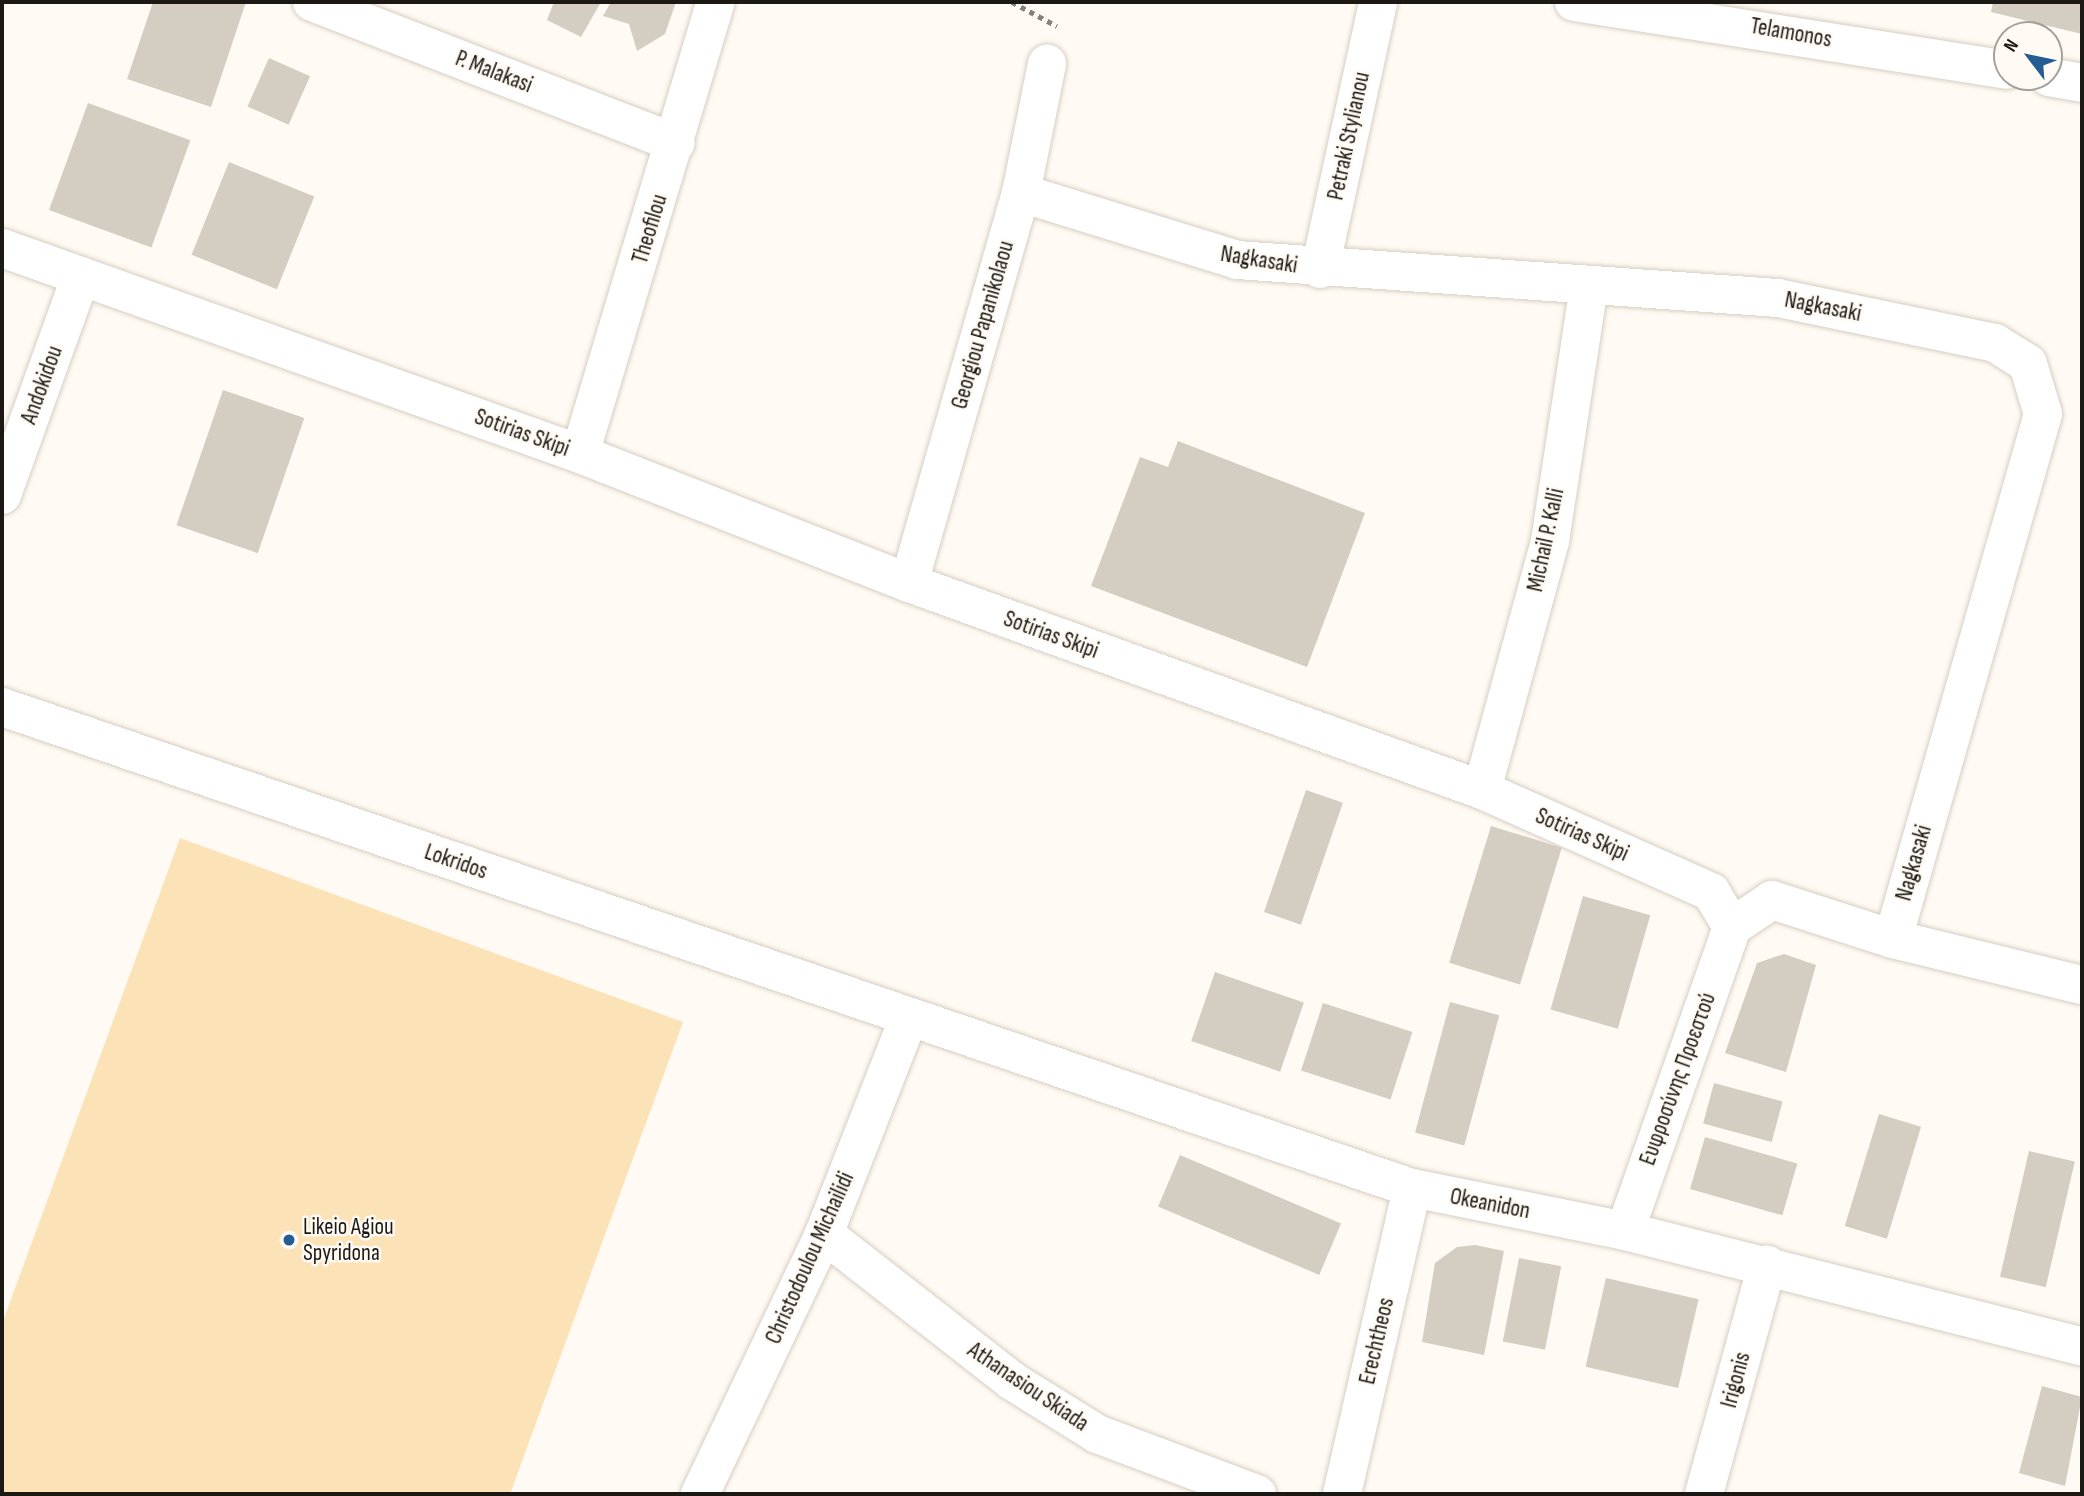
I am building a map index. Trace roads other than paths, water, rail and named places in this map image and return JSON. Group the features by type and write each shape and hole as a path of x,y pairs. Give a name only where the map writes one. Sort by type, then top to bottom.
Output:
{"street":[{"name":"P. Malakasi","path":"312,2 676,143"},
{"name":"Theofilou","path":"580,454 676,143 716,2"},
{"name":"Petraki Stylianou","path":"1320,269 1378,2"},
{"name":"Telamonos","path":"1574,2 1732,12 1993,67"},
{"name":"Georgiou Papanikolaou","path":"909,583 1021,194 1047,64"},
{"path":"2063,80 2082,83"},
{"name":"Nagkasaki","path":"1021,194 1237,260 1320,269 1778,298 1995,343 2028,364 2043,414 1892,939"},
{"name":"Sotirias Skipi","path":"2,248 580,454 909,583 1482,790 1712,892 1732,927"},
{"name":"Andokidou","path":"2,495 81,275"},
{"name":"Michail P. Kalli","path":"1482,790 1550,541 1589,285"},
{"name":"Lokridos","path":"2,708 909,1017"},
{"path":"1732,927 1772,900 1892,939 2082,985"},
{"name":"Ευφροσύνης Προεστού","path":"1625,1231 1732,927"},
{"name":"Okeanidon","path":"909,1017 1412,1188 1625,1231 2082,1347"},
{"name":"Christodoulou Michailidi","path":"701,1494 824,1234 909,1017"},
{"name":"Erechtheos","path":"1342,1494 1412,1188"},
{"name":"Athanasiou Skiada","path":"824,1234 1012,1381 1097,1434 1257,1494"},
{"name":"Irigonis","path":"1704,1494 1767,1265"}],"place":[{"name":"Likeio Agiou Spyridona","path":"289,1240"}]}
